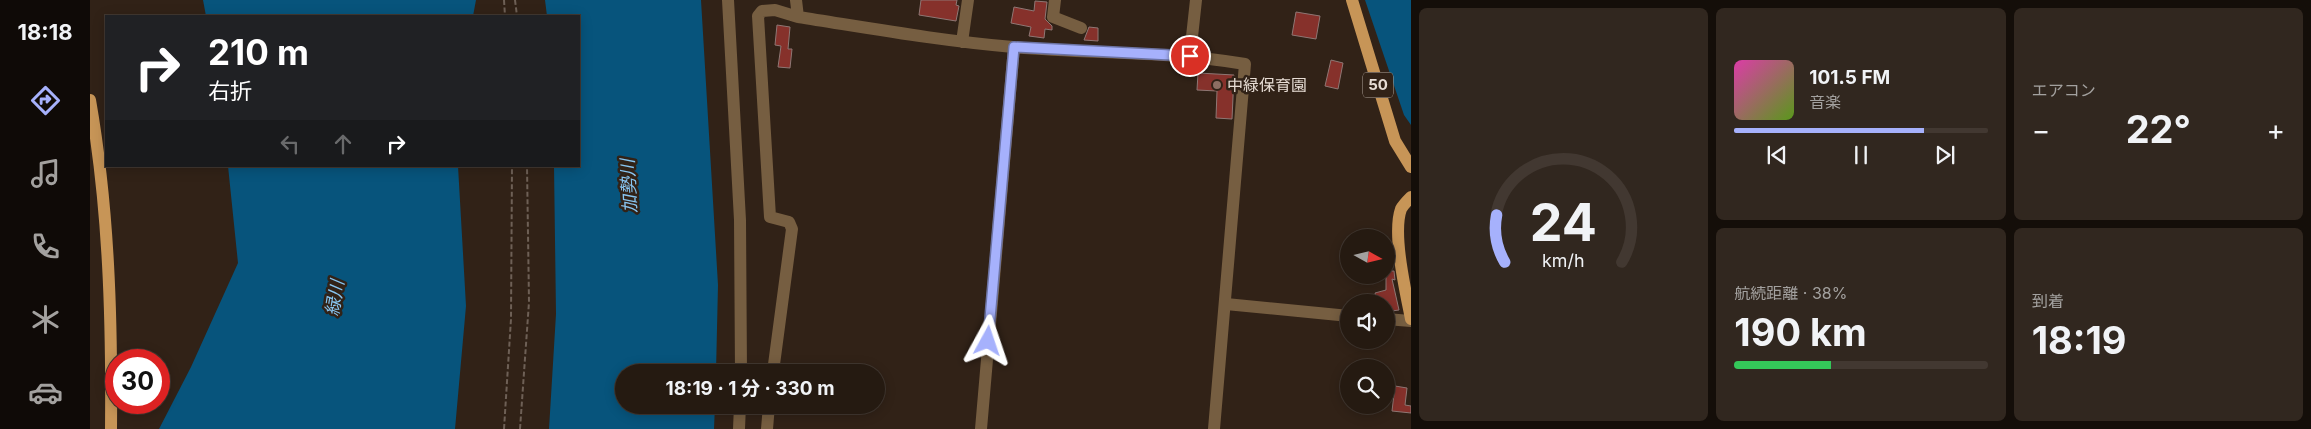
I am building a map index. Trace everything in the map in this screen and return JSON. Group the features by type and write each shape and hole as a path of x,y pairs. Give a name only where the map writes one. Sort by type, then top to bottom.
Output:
{"main road":[{"name":"50","path":"1352,0 1395,140 1411,167"},
{"path":"90,103 108,251 112,334 111,429"},
{"path":"1411,197 1401,208 1399,231 1404,282 1411,320"}],"street":[{"path":"728,0 740,220 741,364"},
{"path":"796,0 798,16"},
{"path":"962,42 968,0"},
{"path":"1055,0 1053,17 1081,28"},
{"path":"1190,56 1196,0"},
{"path":"774,364 792,229 789,222 770,217 758,16 762,11 775,10 798,16 962,42 1014,47 1190,56 1245,64 1214,429"},
{"path":"981,429 1014,47"},
{"path":"1226,304 1340,315"},
{"path":"1395,319 1411,320"},
{"path":"739,429 740,414"},
{"path":"767,429 768,414"}],"path":[{"path":"504,0 506,15"},
{"path":"516,0 517,15"},
{"path":"504,429 511,319 512,167"},
{"path":"520,429 529,302 527,167"}],"water":[{"path":"203,0 476,0 473,15 206,15"},
{"name":"加勢川","path":"545,0 701,0 718,285 716,364 615,364 615,414 715,414 714,429 549,429 556,314 554,167 580,167 580,15 547,15"},
{"path":"1365,0 1411,0 1411,125 1404,115"},
{"name":"緑川","path":"228,167 458,167 466,306 455,429 159,429 167,414 170,414 170,408 191,367 238,263"}],"building":[{"path":"921,0 957,0 956,5 959,6 956,21 919,15"},
{"path":"1035,1 1047,2 1045,19 1052,26 1052,30 1045,29 1044,38 1029,36 1031,27 1011,23 1014,7 1034,11"},
{"path":"1296,12 1320,16 1316,39 1292,35"},
{"path":"777,25 790,27 788,49 792,49 790,68 778,67 781,46 775,45"},
{"path":"1089,27 1098,28 1098,41 1084,40"},
{"path":"1331,60 1343,63 1338,89 1325,86"},
{"path":"1198,73 1234,75 1232,119 1216,118 1217,91 1197,90"},
{"path":"1386,284 1393,284 1399,310 1395,311 1395,294 1375,294 1386,290"},
{"path":"1395,386 1407,388 1405,405 1411,406 1411,413 1395,411"}],"place":[{"name":"中緑保育園","path":"1217,85"}],"route":[{"path":"988,341 1014,47 1190,56"}]}
